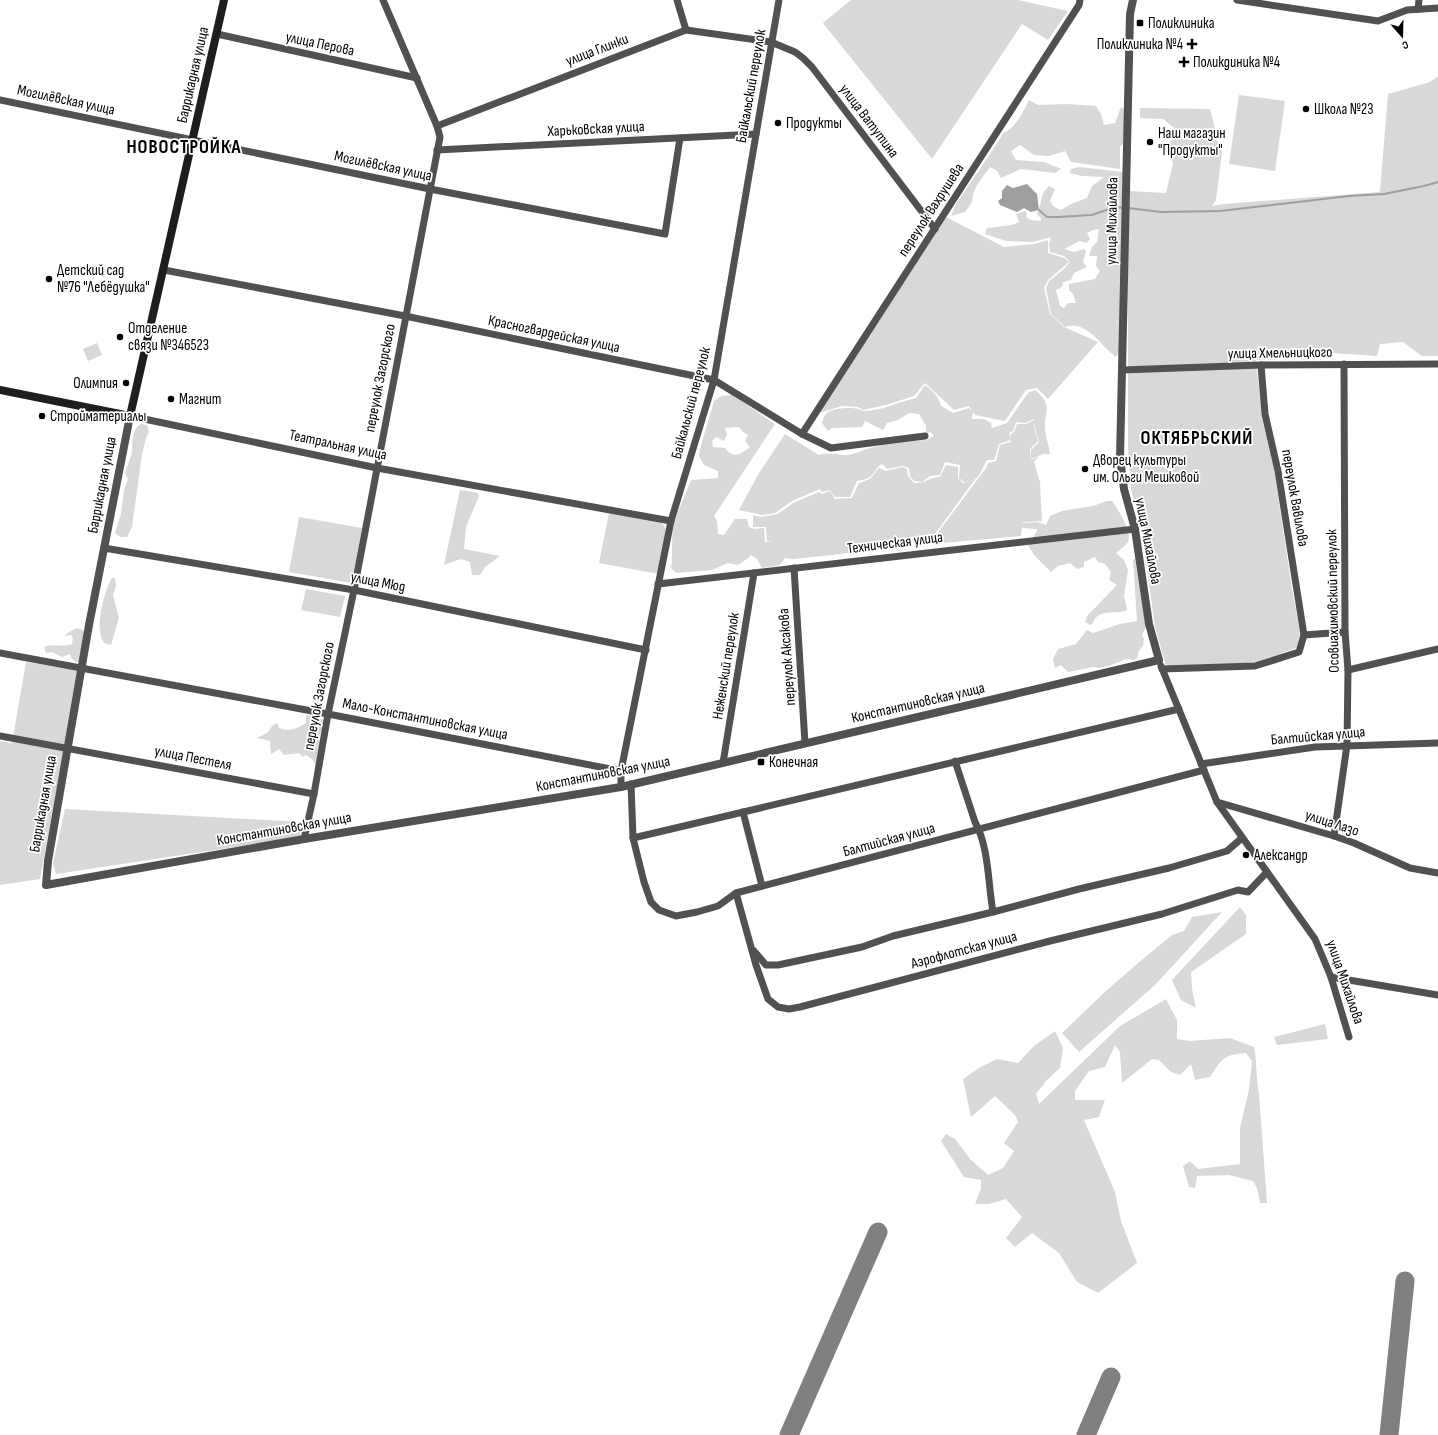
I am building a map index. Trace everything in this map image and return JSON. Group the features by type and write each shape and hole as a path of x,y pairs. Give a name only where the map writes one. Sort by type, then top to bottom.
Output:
{"main road":[{"name":"Баррикадная улица","path":"130,416 224,0"},
{"name":"Театральная улица","path":"0,390 130,416"}],"street":[{"name":"переулок Загорского","path":"304,839 354,590 440,137 437,126 383,0"},
{"path":"677,0 686,30"},
{"name":"Байкальский переулок","path":"621,787 621,771 671,521 714,380 779,0"},
{"name":"переулок Вахрушева","path":"802,434 1079,6 1080,0"},
{"name":"улица Михайлова","path":"1133,0 1130,14 1120,458 1124,489 1135,529 1149,624 1162,669 1217,802 1315,939 1331,977 1349,1037"},
{"path":"1237,0 1378,21 1407,10 1438,8"},
{"path":"1418,9 1419,0"},
{"name":"улица Глинки","path":"437,126 686,30 771,42"},
{"name":"улица Перова","path":"217,34 417,78"},
{"name":"улица Ватутина","path":"771,42 795,52 812,67 935,229"},
{"name":"Могилёвская улица","path":"0,100 430,189 665,234 680,138"},
{"name":"Харьковская улица","path":"437,150 756,134"},
{"name":"Красногвардейская улица","path":"164,270 405,316 714,380 802,434 831,448 925,436"},
{"name":"Осовиахимовский переулок","path":"1334,836 1347,745 1348,670 1345,632 1344,364"},
{"name":"улица Хмельницкого","path":"1122,370 1261,365 1438,364"},
{"name":"переулок Вавилова","path":"1261,365 1265,414 1278,471 1304,635"},
{"name":"Театральная улица","path":"130,416 377,468 671,521"},
{"name":"Баррикадная улица","path":"46,885 48,861 67,748 130,416"},
{"name":"Техническая улица","path":"658,584 1135,529"},
{"name":"улица Мюд","path":"104,548 354,590 646,650"},
{"name":"переулок Аксакова","path":"794,568 805,744"},
{"name":"Неженский переулок","path":"723,763 754,573"},
{"path":"1162,669 1255,666 1299,652 1304,635 1345,632"},
{"path":"1348,670 1438,649"},
{"name":"Мало-Константиновская улица","path":"0,653 328,714 621,771"},
{"name":"Константиновская улица","path":"46,885 304,839 621,787 1159,660"},
{"path":"633,838 955,761 1179,710"},
{"name":"улица Пестеля","path":"0,736 314,794"},
{"name":"Балтийская улица","path":"631,784 633,838 644,882 651,902 659,910 676,916 718,906 736,893 979,829 1203,767 1315,747 1438,743"},
{"path":"955,761 975,822 979,829 987,860 989,888 993,912"},
{"name":"улица Лазо","path":"1217,802 1334,836 1354,843 1410,868 1438,873"},
{"path":"743,812 762,886"},
{"path":"752,947 766,965 778,965 862,946 893,936 1169,868 1226,850 1242,838"},
{"name":"Аэрофлотская улица","path":"736,893 768,999 778,1007 789,1009 1050,941 1162,914 1238,890 1248,892 1267,872"},
{"path":"1331,977 1438,995"}],"shaded area":[{"path":"851,0 1018,0 1068,11 1048,40 1022,24 932,159 823,23"},
{"path":"1438,76 1438,356 1422,356 1403,342 1380,344 1377,356 1333,353 1256,360 1262,417 1274,469 1300,636 1296,648 1254,663 1166,666 1155,627 1141,526 1131,489 1128,447 1128,225 1129,191 1166,193 1173,163 1166,144 1175,138 1174,128 1163,119 1140,118 1140,108 1210,109 1215,136 1222,152 1216,200 1212,206 1380,192 1388,94 1430,82"},
{"path":"1239,95 1285,101 1275,171 1229,164"},
{"path":"1029,100 1038,105 1066,104 1096,106 1101,114 1104,125 1115,123 1121,107 1125,110 1124,144 1120,146 1120,169 1071,162 1065,151 1049,156 1034,155 1020,145 1011,151 1016,160 1044,162 1061,169 1055,173 1021,169 1001,178 997,171 990,167 977,185 973,194 972,202 965,212 951,216 956,204 1003,133 1008,131 1015,124"},
{"path":"1079,167 1124,172 1125,177 1122,180 1123,195 1119,353 1116,357 1087,331 1080,327 1065,327 1051,314 1046,288 1049,281 1063,270 1070,262 1064,256 1050,252 1049,245 1051,237 1033,242 1006,241 985,234 987,228 1012,225 1019,222 1016,214 1026,211 1027,218 1041,221 1041,218 1037,214 1042,196 1049,186 1055,189 1050,201 1054,207 1061,210 1071,204 1087,198 1092,186 1104,177 1082,176 1070,173 1071,169","holes":["1099,229 1097,242 1092,247 1089,256 1097,256 1096,266 1100,271 1095,279 1069,284 1069,290 1073,294 1076,303 1068,303 1064,308 1060,306 1056,290 1062,287 1063,282 1071,280 1074,273 1087,267 1083,262 1086,251 1084,249 1074,252 1064,249 1080,241 1086,243 1090,239 1087,233"]},
{"path":"1027,184 1037,194 1039,210 1031,212 1024,208 1017,212 1000,205 998,201 1002,198 1002,191 1007,185 1013,188"},
{"path":"946,217 1004,247 1034,244 1048,240 1048,253 1064,258 1069,262 1048,280 1044,288 1050,314 1064,327 1098,342 1048,399 1037,388 1026,390 1005,421 975,415 973,412 972,419 984,419 991,423 992,428 1007,423 1028,393 1035,390 1041,395 1047,408 1045,429 1050,454 1043,454 1031,459 1031,450 1039,442 1034,419 1025,423 1016,422 1013,431 1009,433 1011,439 1011,434 1014,432 1017,424 1026,424 1034,420 1035,431 1038,441 1030,449 1031,460 1039,456 1034,462 1040,482 1042,521 1023,523 1037,522 1046,525 1050,516 1062,511 1112,501 1127,527 1129,538 1128,542 1116,553 1124,560 1128,570 1124,597 1127,610 1099,615 1090,625 1085,622 1087,616 1117,585 1109,580 1111,572 1105,564 1098,562 1095,557 1084,562 1084,567 1077,569 1070,563 1058,566 1051,572 1034,555 1028,545 1037,529 1022,528 1021,536 932,544 934,538 986,468 988,463 996,461 1000,445 1011,442 1011,440 999,444 994,460 987,460 978,477 932,538 899,543 883,542 866,550 833,555 793,559 785,558 780,565 762,568 757,559 751,555 738,565 728,563 712,570 676,573 671,568 673,530 678,511 691,480 718,478 718,471 704,465 699,456 714,401 721,396 732,395 775,424 714,516 717,521 718,534 724,535 735,519 747,519 749,527 754,529 764,528 765,542 773,541 767,541 766,527 753,527 753,515 761,517 778,514 793,503 819,492 822,494 830,491 835,499 852,498 859,483 870,479 879,468 886,471 902,467 907,469 908,476 914,483 918,483 924,482 933,478 940,477 946,465 958,467 958,478 963,483 969,481 964,482 959,478 960,465 945,462 940,475 930,476 922,482 914,481 910,476 909,468 902,466 887,469 882,464 870,477 857,481 850,497 835,497 830,490 822,492 820,489 792,501 775,513 762,515 739,510 759,473 785,434 819,455 853,454 877,447 926,440 934,436 931,432 926,433 926,426 919,414 909,413 898,420 887,423 883,430 865,421 862,427 832,428 828,431 822,423 824,416 830,411 844,408 855,408 864,411 871,411 884,408 916,398 925,385 935,394 941,406 953,413 969,408 972,411 969,406 954,410 925,383 914,396 886,405 863,410 858,407 842,406 819,413","holes":["739,427 748,435 745,441 750,447 740,454 734,455 725,448 713,447 712,441 716,437 724,441 727,434 725,428"]},
{"path":"97,343 102,355 88,361 83,349"},
{"path":"141,424 147,425 149,432 142,454 132,527 127,537 120,537 115,533 121,514 124,490 128,479 125,473 131,454 134,433"},
{"path":"460,490 478,493 479,496 466,527 464,549 500,556 485,567 480,575 472,575 470,562 461,559 444,565"},
{"path":"609,513 662,523 666,530 659,574 599,563"},
{"path":"299,517 362,528 352,583 289,572"},
{"path":"1133,559 1135,559 1146,627 1142,635 1144,639 1143,646 1138,652 1138,657 1134,660 1126,659 1109,666 1098,668 1093,667 1068,672 1061,665 1055,668 1053,659 1058,649 1076,644 1087,630 1093,633 1120,624 1137,621"},
{"path":"112,578 115,578 116,586 113,595 119,618 111,645 104,643 100,634 100,626 101,612 105,596"},
{"path":"306,589 345,596 340,617 301,610"},
{"path":"77,628 85,631 80,662 76,662 71,658 70,654 62,657 52,652 46,653 44,647 51,645 65,646 72,644 73,638 71,635 64,636"},
{"path":"26,662 78,671 40,879 0,885 0,741 12,743"},
{"path":"306,715 316,716 325,721 321,731 316,765 312,759 306,755 303,757 299,753 284,755 279,749 271,754 270,741 257,738 267,733 273,725 277,723 279,728 283,729 290,730 299,727 306,723"},
{"path":"65,809 302,822 300,837 56,874 53,863"},
{"path":"1240,907 1246,915 1246,934 1191,972 1192,989 1196,1008 1181,1000 1172,980"},
{"path":"1222,912 1155,985 1079,1052 1062,1033 1137,964 1172,935 1184,931 1192,917"},
{"path":"1166,999 1177,1020 1177,1039 1189,1041 1230,1038 1254,1047 1267,1203 1260,1203 1257,1188 1253,1181 1229,1175 1197,1176 1195,1188 1189,1187 1183,1166 1190,1161 1198,1169 1240,1164 1240,1128 1249,1089 1252,1061 1246,1053 1232,1055 1224,1059 1217,1066 1210,1077 1195,1080 1191,1064 1180,1075 1171,1072 1159,1060 1152,1059 1122,1083 1120,1052 1115,1045 1105,1067 1089,1071 1075,1091 1075,1100 1105,1100 1099,1117 1084,1120 1115,1192 1121,1221 1137,1263 1098,1293 1077,1282 1059,1253 1032,1233 1015,1247 1006,1238 1022,1217 1006,1199 989,1204 975,1204 981,1189 981,1180 964,1177 941,1141 946,1134 955,1139 970,1159 988,1175 1003,1168 1014,1151 1004,1143 1018,1122 1015,1115 995,1096 971,1117 963,1079 979,1068 997,1059 1018,1063 1034,1046 1055,1031 1063,1048 1060,1068 1046,1081 1036,1094 1039,1104 1120,1026"},
{"path":"1325,1024 1328,1039 1277,1045 1274,1037"}],"waterway":[{"path":"1128,208 1161,212 1220,211 1349,196 1384,194 1438,182"},
{"path":"1039,210 1047,217 1058,217 1092,215 1115,207 1124,208"}],"taxiway":[{"path":"789,1435 878,1232"},
{"path":"1389,1435 1405,1281"},
{"path":"1086,1435 1111,1377"}],"place":[{"name":"Поликлиника","path":"1140,23"},
{"name":"Поликлиника №4","path":"1192,44"},
{"name":"Поликдиника №4","path":"1184,62"},
{"name":"Школа №23","path":"1306,109"},
{"name":"Продукты","path":"778,123"},
{"name":"Наш магазин \"Продукты\"","path":"1150,142"},
{"name":"Детский сад №76 \"Лебёдушка\"","path":"49,279"},
{"name":"Отделение связи №346523","path":"120,337"},
{"name":"Олимпия","path":"126,383"},
{"name":"Магнит","path":"171,399"},
{"name":"Стройматериалы","path":"42,416"},
{"name":"Дворец культуры им. Ольги Мешковой","path":"1085,469"},
{"name":"Конечная","path":"761,762"},
{"name":"Александр","path":"1246,855"}],"district":[{"name":"НОВОСТРОЙКА","path":"184,147"},
{"name":"ОКТЯБРЬСКИЙ","path":"1197,438"}]}
